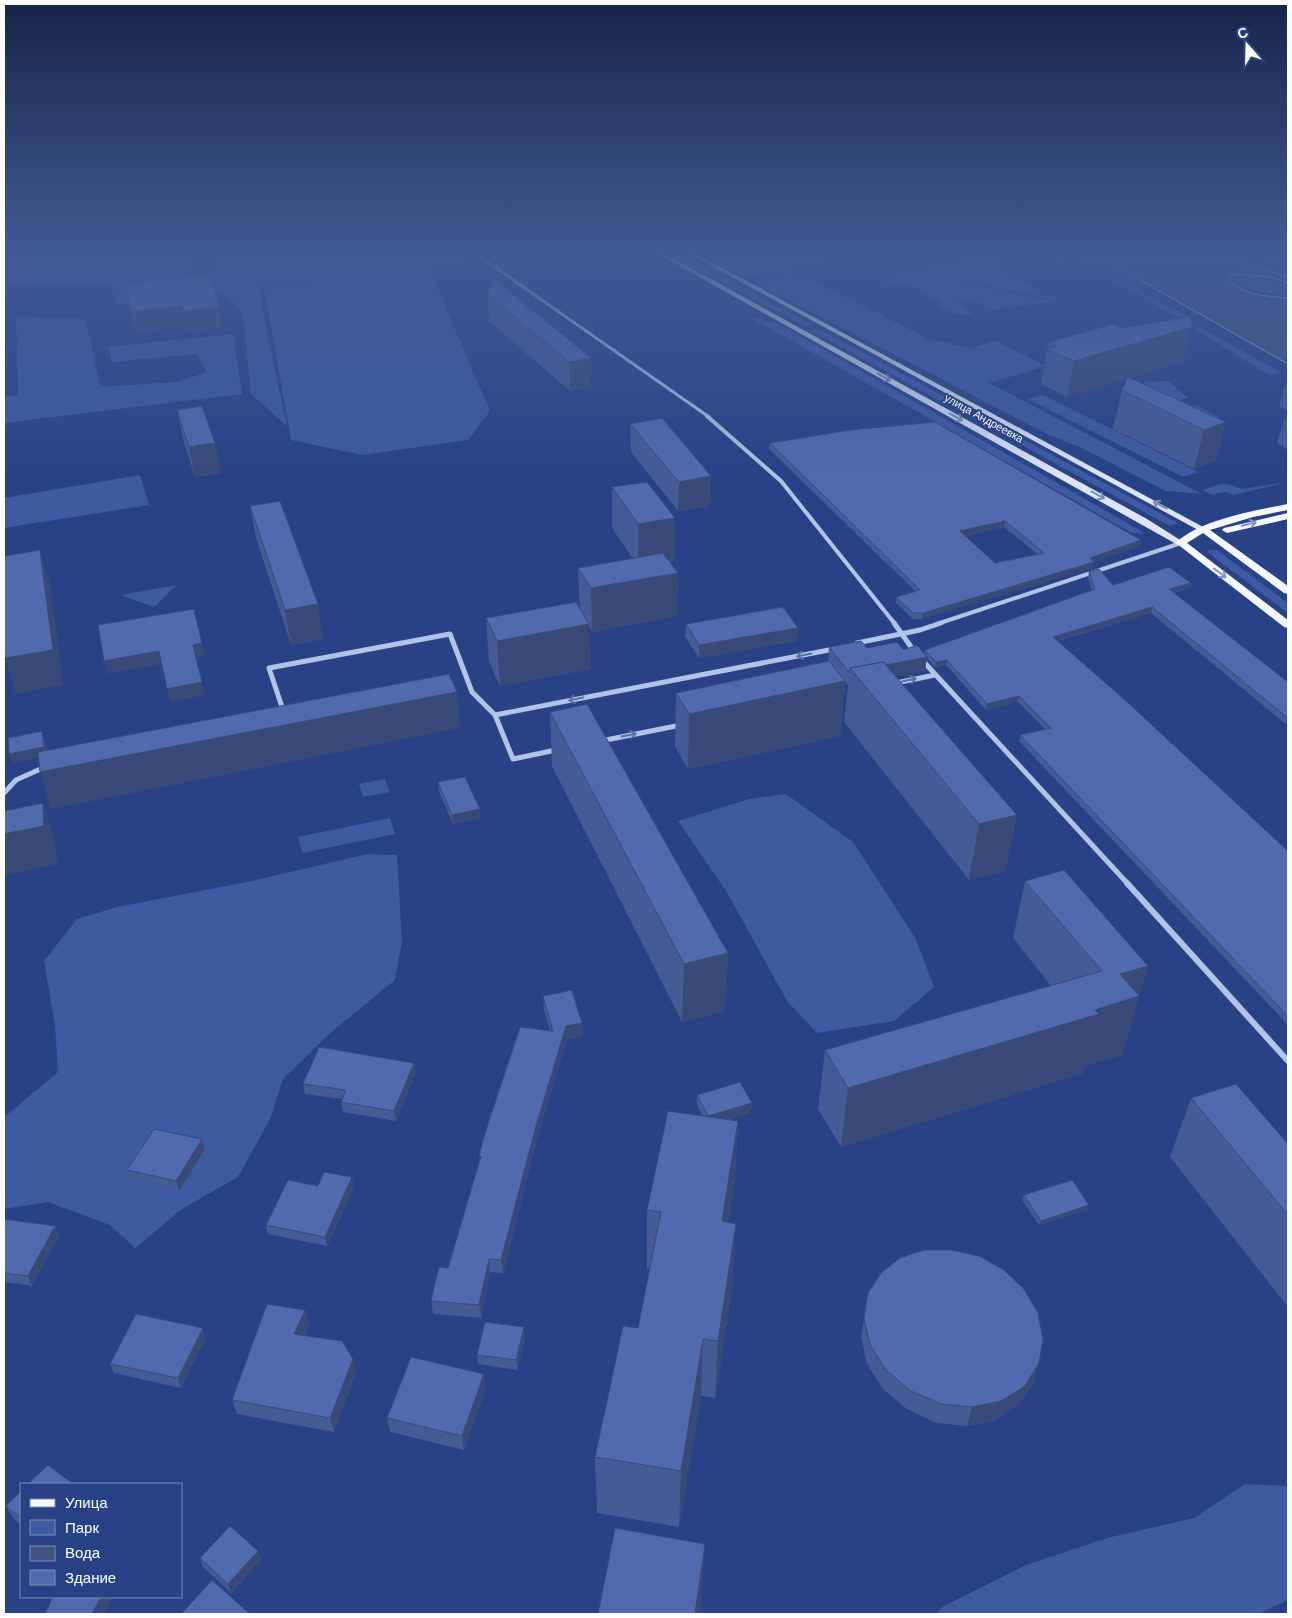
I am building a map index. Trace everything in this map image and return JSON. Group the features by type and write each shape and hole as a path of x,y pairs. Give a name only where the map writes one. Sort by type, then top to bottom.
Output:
{"main road":[{"name":"улица Андреевка","path":"794,327 1181,543 1288,624"},
{"path":"797,328 810,327"},
{"name":"улица Андреевка","path":"816,327 1206,532 1288,591"},
{"path":"1181,543 1251,514 1288,507"},
{"path":"1206,532 1288,516"}],"street":[{"path":"580,327 715,421 748,449 780,482 903,634 913,650 1288,1061"},
{"path":"855,644 903,634 1074,580 1181,543"},
{"path":"286,720 269,668 450,634 472,692 495,715 513,759 558,750"},
{"path":"495,715 839,647"},
{"path":"886,685 935,675"},
{"path":"594,742 690,723"},
{"path":"4,793 16,780 40,767 50,766"}],"green space":[{"path":"16,327 87,327 101,387 177,382 207,372 197,354 112,362 108,347 233,334 242,394 4,423 4,397 18,395"},
{"path":"244,327 266,327 287,426 251,394"},
{"path":"271,327 454,327 490,411 468,440 362,455 291,440"},
{"path":"766,327 783,327 1143,532 1143,534 1132,533"},
{"path":"841,327 904,327 929,339 970,348 995,341 1047,366 989,383 1202,494 1166,491 1079,447 1047,434"},
{"path":"1200,327 1280,372 1269,375 1193,328"},
{"path":"819,329 1178,523 1170,526 812,331"},
{"path":"1168,381 1188,398 1175,402 1183,407 1196,405 1219,417 1203,423 1153,392 1143,382"},
{"path":"1043,395 1198,472 1183,477 1028,399"},
{"path":"140,475 149,505 4,528 4,498"},
{"path":"1288,482 1233,495 1226,492 1214,494 1217,497 1202,490 1224,483 1242,489"},
{"path":"1209,550 1217,550 1288,603 1288,613 1207,552"},
{"path":"177,585 154,607 121,595"},
{"path":"385,779 390,792 363,797 359,784"},
{"path":"786,794 853,842 916,939 934,987 894,1021 817,1033 787,1001 728,894 678,821 749,799"},
{"path":"390,818 395,834 302,853 298,837"},
{"path":"367,854 397,855 402,942 395,980 329,1034 283,1079 270,1119 238,1177 182,1209 135,1248 110,1225 48,1202 4,1209 4,1117 58,1072 55,1026 44,961 77,919 117,907 252,881"},
{"path":"1245,1484 1288,1486 1288,1600 1258,1614 936,1614 942,1607 1026,1565 1107,1538 1194,1518"}],"water":[{"path":"1222,327 1288,327 1288,364"}],"building":[{"path":"527,327 552,327 591,358 569,362"},
{"path":"1105,327 1192,327 1074,361 1047,349 1057,346 1049,342"},
{"path":"1128,377 1226,422 1204,430 1122,390"},
{"path":"202,406 215,443 189,447 177,410"},
{"path":"662,418 711,476 679,482 630,424"},
{"path":"935,422 1141,540 1090,558 1094,562 923,613 913,613 896,597 920,590 770,443 851,430","holes":["1005,521 1044,553 995,563 960,531"]},
{"path":"647,482 675,518 638,524 612,487"},
{"path":"280,501 318,604 285,610 250,506"},
{"path":"40,550 53,650 5,658 4,556"},
{"path":"663,553 678,573 591,588 578,568"},
{"path":"1169,567 1191,583 1169,589 1288,682 1288,718 1152,607 1053,637 1125,700 1288,851 1288,1016 1020,735 1051,728 1019,696 987,704 947,660 936,662 925,650 1095,589 1089,572 1099,569 1113,585"},
{"path":"576,602 589,624 497,641 486,618"},
{"path":"783,607 798,628 699,645 686,624"},
{"path":"194,609 202,643 193,645 202,682 167,689 159,651 104,661 98,625"},
{"path":"861,641 867,648 897,642 904,650 917,645 927,657 886,665 883,662 850,668 849,672 829,647"},
{"path":"829,661 845,681 689,714 676,693"},
{"path":"883,662 1017,815 979,824 850,668"},
{"path":"449,674 457,692 40,772 38,752"},
{"path":"587,704 728,953 684,964 550,712"},
{"path":"42,731 44,747 9,754 8,738"},
{"path":"465,777 480,809 452,815 438,782"},
{"path":"43,803 44,826 4,834 4,811"},
{"path":"1064,870 1148,966 1120,974 1139,996 1095,1010 1099,1014 848,1088 825,1050 1102,971 1025,881"},
{"path":"572,990 582,1023 566,1026 536,1126 501,1260 489,1259 479,1305 431,1301 439,1267 448,1268 481,1156 479,1156 485,1133 520,1027 553,1031 543,996"},
{"path":"319,1047 414,1063 394,1111 341,1102 346,1090 303,1084"},
{"path":"740,1082 752,1103 708,1116 697,1095"},
{"path":"1236,1084 1288,1144 1288,1215 1191,1098"},
{"path":"668,1111 738,1121 722,1221 736,1224 718,1341 703,1339 681,1471 595,1457 623,1326 638,1328 661,1212 647,1210"},
{"path":"154,1129 202,1139 176,1181 127,1170"},
{"path":"324,1172 352,1177 325,1237 266,1225 288,1180 318,1186"},
{"path":"1072,1180 1089,1205 1041,1221 1024,1195"},
{"path":"4,1219 55,1226 28,1276 4,1273"},
{"path":"924,1250 951,1250 979,1256 1004,1270 1024,1289 1038,1313 1043,1339 1039,1363 1025,1386 1001,1401 972,1407 941,1404 911,1391 886,1370 870,1345 864,1318 868,1293 881,1273 900,1258"},
{"path":"267,1304 305,1310 294,1334 342,1341 353,1359 330,1418 232,1400"},
{"path":"136,1314 203,1328 178,1378 110,1364"},
{"path":"485,1322 524,1327 516,1360 477,1355"},
{"path":"411,1357 484,1374 462,1436 387,1418"},
{"path":"48,1465 72,1483 29,1483"},
{"path":"20,1492 20,1517 6,1506"},
{"path":"230,1526 258,1551 228,1584 200,1558"},
{"path":"615,1528 705,1544 695,1614 598,1614"},
{"path":"212,1580 250,1614 181,1614"},
{"path":"53,1598 100,1598 92,1614 45,1614"}]}
